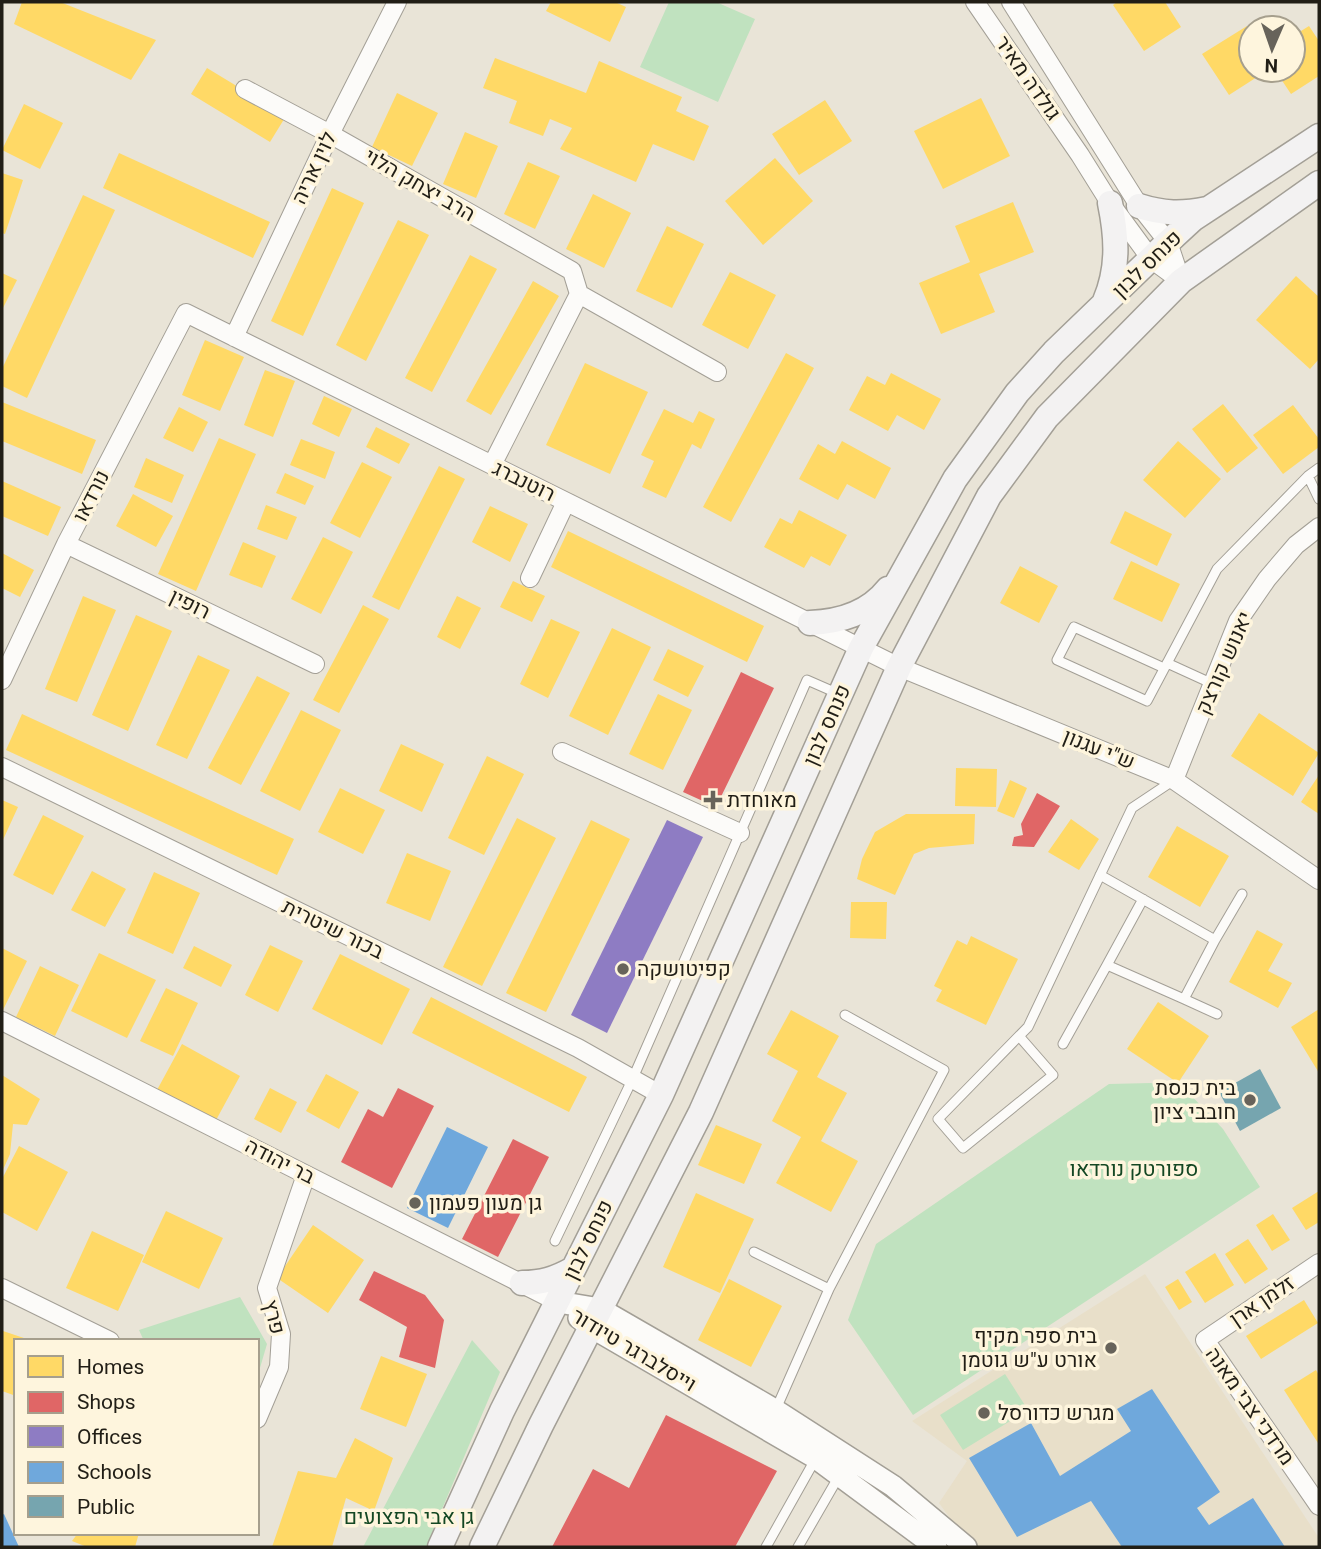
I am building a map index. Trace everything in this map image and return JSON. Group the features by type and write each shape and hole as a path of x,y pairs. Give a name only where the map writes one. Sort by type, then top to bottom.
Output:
{"main road":[{"name":"פנחס לבון","path":"440,1547 502,1412 661,1095 862,649 955,479 1017,393 1054,352 1159,251 1194,219 1319,136"},
{"name":"פנחס לבון","path":"482,1547 701,1112 899,667 989,496 1047,417 1181,281 1319,183"},
{"path":"1103,307 1113,279 1117,238 1110,203"},
{"path":"1139,206 1181,214 1211,208"},
{"path":"810,623 847,618 865,608 884,594 908,564"},
{"path":"522,1283 541,1283 573,1269"}],"street":[{"name":"לוין אריה","path":"234,337 330,134 397,2"},
{"name":"גולדה מאיר","path":"975,2 1110,203 1159,251 1181,281"},
{"name":"גולדה מאיר","path":"1011,2 1139,206 1159,251"},
{"name":"הרב יצחק הלוי","path":"245,89 572,271 579,294"},
{"path":"1080,155 1099,141"},
{"path":"492,465 579,294 717,372"},
{"name":"רוטנברג","path":"186,313 862,649"},
{"name":"נורדאו","path":"2,680 66,544 186,313"},
{"path":"530,578 566,502"},
{"name":"יאנוש קורצק","path":"1174,780 1238,621 1296,545 1319,527"},
{"name":"רופין","path":"66,544 315,664"},
{"name":"ש\"י עגנון","path":"862,649 899,667 1174,780 1319,880"},
{"path":"562,752 740,833"},
{"name":"בכור שיטרית","path":"2,767 578,1048 661,1095"},
{"name":"בר יהודה","path":"2,1021 558,1302"},
{"name":"פרץ","path":"259,1414 279,1367 281,1334 267,1288 306,1175"},
{"name":"זלמן ארן","path":"1205,1340 1319,1263"},
{"path":"2,1288 106,1339"},
{"name":"וייסלברגר טיודור","path":"558,1302 596,1318 770,1419 893,1486 966,1547"},
{"name":"מרדכי צבי מאנה","path":"1205,1340 1319,1506"},
{"name":"וייסלברגר טיודור","path":"770,1419 839,1476 936,1547"}],"lane":[{"path":"1213,684 1165,666 1073,627 1057,660 1147,701 1165,666 1217,569 1319,468"},
{"path":"1308,476 1319,499"},
{"path":"555,1241 633,1078 807,680 840,695"},
{"path":"1019,1036 1054,1075 963,1148 938,1119 1019,1036 1028,1027 1132,808 1174,780"},
{"path":"1100,875 1215,940"},
{"path":"1184,999 1242,894"},
{"path":"1063,1044 1143,899"},
{"path":"1107,965 1217,1014"},
{"path":"770,1419 829,1289 944,1070 845,1015"},
{"path":"754,1252 829,1289"},
{"path":"766,1547 816,1458"},
{"path":"798,1547 839,1476"}],"shaded area":[{"name":"בית ספר מקיף אורט ע\"ש גוטמן","path":"1145,1274 1319,1538 1319,1547 971,1547 939,1503 967,1461 912,1421"}],"green space":[{"path":"669,2 716,2 755,19 718,102 640,67"},
{"name":"ספורטק נורדאו","path":"1151,1083 1187,1091 1223,1129 1260,1187 913,1415 848,1320 876,1244 1109,1084"},
{"path":"240,1297 267,1344 259,1371 259,1339 143,1339 139,1330"},
{"name":"גן אבי הפצועים","path":"472,1340 500,1372 426,1547 363,1547"},
{"name":"מגרש כדורסל","path":"1005,1374 1028,1410 963,1450 940,1415"}],"building: Homes":[{"path":"22,2 60,2 156,40 131,80 14,24"},
{"path":"551,2 615,2 626,7 610,42 546,11"},
{"path":"1117,2 1165,2 1181,27 1144,51 1113,5"},
{"path":"1309,26 1319,41 1319,76 1307,84"},
{"path":"1237,32 1237,84 1246,84 1229,95 1202,54"},
{"path":"495,58 586,93 599,61 682,97 676,111 709,126 694,161 653,144 636,182 560,149 572,128 550,119 543,136 509,123 517,101 483,88"},
{"path":"207,68 286,116 270,142 191,94"},
{"path":"1284,84 1307,84 1291,94"},
{"path":"397,93 438,113 412,166 372,147"},
{"path":"981,98 1010,156 943,189 914,131"},
{"path":"825,100 852,141 799,175 772,134"},
{"path":"24,104 63,123 40,169 2,150"},
{"path":"465,132 498,146 476,198 443,184"},
{"path":"119,153 270,222 253,258 103,188"},
{"path":"775,158 813,201 763,245 725,201"},
{"path":"528,162 560,176 535,229 504,214"},
{"path":"2,173 23,180 5,234 2,233"},
{"path":"332,188 364,203 303,336 271,321"},
{"path":"593,194 631,213 604,268 566,249"},
{"path":"83,195 115,210 27,398 2,386 2,369"},
{"path":"1013,202 1034,252 979,274 995,312 941,334 919,283 970,262 955,226"},
{"path":"398,220 429,235 366,361 336,345"},
{"path":"667,226 704,244 672,308 636,291"},
{"path":"470,255 497,269 432,392 405,378"},
{"path":"730,272 776,295 748,349 702,325"},
{"path":"2,273 17,280 2,310"},
{"path":"1296,276 1319,297 1319,359 1310,369 1256,320"},
{"path":"533,281 559,296 491,415 466,401"},
{"path":"205,340 244,357 220,411 182,395"},
{"path":"786,353 814,368 731,522 703,507"},
{"path":"585,363 648,392 610,474 546,445"},
{"path":"265,370 295,381 273,437 244,425"},
{"path":"891,373 941,399 924,430 897,415 888,431 849,410 867,376 885,385"},
{"path":"324,396 352,409 339,437 312,424"},
{"path":"2,402 96,440 82,474 2,441"},
{"path":"1223,404 1258,448 1227,473 1192,429"},
{"path":"1293,405 1319,439 1319,447 1283,474 1253,435"},
{"path":"179,407 208,422 193,452 163,438"},
{"path":"664,409 693,423 699,411 715,419 701,449 692,444 666,498 642,487 654,461 641,455"},
{"path":"376,427 410,444 399,464 366,447"},
{"path":"219,438 256,454 196,591 158,574"},
{"path":"301,439 335,452 325,479 290,465"},
{"path":"842,441 891,468 875,499 847,484 838,500 799,479 818,444 835,454"},
{"path":"1178,441 1221,479 1185,518 1143,480"},
{"path":"146,458 184,475 172,503 134,487"},
{"path":"362,462 392,477 360,538 330,523"},
{"path":"439,466 465,479 399,610 372,597"},
{"path":"285,473 314,486 305,505 276,493"},
{"path":"2,481 61,507 48,536 2,516"},
{"path":"133,494 173,516 156,547 116,526"},
{"path":"266,505 297,517 287,540 257,529"},
{"path":"490,506 528,524 510,562 472,542"},
{"path":"799,510 847,535 830,566 811,556 804,568 764,547 780,518 792,524"},
{"path":"1125,511 1172,534 1157,566 1110,543"},
{"path":"568,531 764,626 747,662 551,567"},
{"path":"323,537 353,552 321,614 291,599"},
{"path":"243,542 276,556 262,588 229,575"},
{"path":"2,553 34,570 20,597 2,588"},
{"path":"1131,561 1180,584 1162,622 1113,599"},
{"path":"1020,566 1058,586 1039,623 1000,603"},
{"path":"513,581 545,596 532,622 500,607"},
{"path":"83,596 116,610 77,702 45,689"},
{"path":"457,596 481,608 460,649 437,637"},
{"path":"363,605 389,619 339,713 313,700"},
{"path":"136,615 172,631 128,731 92,715"},
{"path":"551,619 580,632 548,698 520,684"},
{"path":"612,628 651,647 608,735 569,716"},
{"path":"668,649 704,666 688,697 653,680"},
{"path":"198,655 230,670 187,759 156,745"},
{"path":"257,676 290,693 241,785 208,768"},
{"path":"658,694 692,710 663,770 629,754"},
{"path":"301,710 341,730 300,811 260,791"},
{"path":"1259,713 1319,753 1293,796 1231,756"},
{"path":"22,714 294,839 277,875 6,750"},
{"path":"401,744 444,764 422,812 379,791"},
{"path":"487,756 524,774 484,855 448,838"},
{"path":"956,768 997,769 996,807 955,806"},
{"path":"1319,775 1319,814 1301,802"},
{"path":"1010,780 1027,788 1014,818 997,811"},
{"path":"340,788 385,810 363,854 318,832"},
{"path":"2,800 18,807 2,842"},
{"path":"906,814 975,814 974,844 929,848 914,854 895,895 857,879 862,859 875,832"},
{"path":"43,815 84,836 53,895 13,875"},
{"path":"517,818 556,838 482,986 443,967"},
{"path":"1071,819 1099,839 1079,870 1048,852"},
{"path":"591,820 630,839 546,1012 506,993"},
{"path":"1177,826 1229,856 1200,907 1148,877"},
{"path":"407,853 451,871 430,921 386,903"},
{"path":"92,871 126,889 105,927 71,910"},
{"path":"154,872 200,893 173,954 127,933"},
{"path":"851,902 887,902 886,939 850,938"},
{"path":"1257,930 1283,944 1268,971 1292,983 1278,1008 1229,982"},
{"path":"971,936 1018,959 986,1025 936,1001 942,990 934,986 957,940 967,945"},
{"path":"270,945 303,961 278,1012 245,995"},
{"path":"194,946 232,965 221,987 183,968"},
{"path":"2,948 27,961 2,1012"},
{"path":"99,953 156,980 127,1038 71,1011"},
{"path":"340,954 410,989 382,1045 312,1009"},
{"path":"40,966 79,985 55,1036 16,1017"},
{"path":"166,988 198,1003 173,1056 140,1041"},
{"path":"431,997 587,1077 569,1112 412,1033"},
{"path":"1158,1002 1209,1036 1178,1083 1127,1049"},
{"path":"1319,1009 1319,1073 1291,1027"},
{"path":"791,1010 839,1036 817,1077 847,1093 821,1141 858,1161 831,1212 776,1183 801,1137 772,1121 798,1071 767,1054"},
{"path":"182,1044 240,1076 215,1122 157,1090"},
{"path":"326,1074 359,1092 339,1129 306,1111"},
{"path":"2,1075 40,1099 27,1125 13,1124 10,1154 2,1172"},
{"path":"270,1088 297,1102 281,1133 254,1119"},
{"path":"716,1125 762,1144 744,1184 698,1165"},
{"path":"19,1146 68,1172 37,1231 2,1212 2,1179"},
{"path":"1319,1191 1319,1222 1306,1230 1292,1208"},
{"path":"696,1193 754,1219 720,1293 663,1267"},
{"path":"166,1211 223,1238 199,1289 142,1262"},
{"path":"1273,1214 1290,1240 1272,1251 1256,1225"},
{"path":"313,1225 364,1260 328,1313 277,1278"},
{"path":"92,1231 144,1255 118,1311 66,1288"},
{"path":"1248,1239 1268,1269 1245,1284 1225,1254"},
{"path":"1215,1253 1234,1285 1205,1303 1185,1272"},
{"path":"729,1279 782,1306 751,1367 698,1340"},
{"path":"1178,1279 1192,1302 1179,1310 1165,1287"},
{"path":"1304,1300 1318,1323 1261,1359 1246,1336"},
{"path":"3,1331 27,1339 14,1339 14,1395 2,1391"},
{"path":"381,1356 427,1374 406,1427 360,1409"},
{"path":"1316,1370 1319,1375 1318,1443 1284,1390"},
{"path":"355,1438 393,1458 374,1511 346,1498 332,1547 272,1547 298,1471 336,1478"},
{"path":"76,1535 138,1535 135,1547 87,1547 72,1541"}],"building: Shops":[{"path":"741,672 774,688 716,807 683,792"},
{"path":"1037,793 1060,806 1034,847 1012,846 1014,837 1023,835 1021,824"},
{"path":"398,1088 434,1106 392,1188 341,1162 368,1109 383,1117"},
{"path":"513,1139 549,1157 498,1257 462,1239"},
{"path":"374,1271 425,1295 444,1320 435,1368 399,1357 407,1327 359,1300"},
{"path":"666,1415 777,1471 735,1547 552,1547 593,1469 629,1488"}],"building: Offices":[{"path":"667,820 703,837 607,1033 571,1015"}],"building: Schools":[{"path":"447,1127 488,1147 448,1228 407,1208"},
{"path":"1152,1389 1220,1492 1197,1508 1209,1525 1253,1498 1285,1547 1122,1547 1091,1501 1017,1537 969,1458 1031,1423 1060,1476 1131,1431 1117,1409"},
{"path":"4,1514 19,1547 2,1547"}],"building: Public":[{"name":"בית כנסת חובבי ציון","path":"1260,1069 1281,1108 1240,1131 1219,1092"}],"place":[{"name":"מאוחדת","path":"713,800"},
{"name":"קפיטושקה","path":"623,969"},
{"name":"בית כנסת חובבי ציון","path":"1250,1100"},
{"name":"גן מעון פעמון","path":"415,1203"},
{"name":"בית ספר מקיף אורט ע\"ש גוטמן","path":"1111,1348"},
{"name":"מגרש כדורסל","path":"984,1413"}]}
